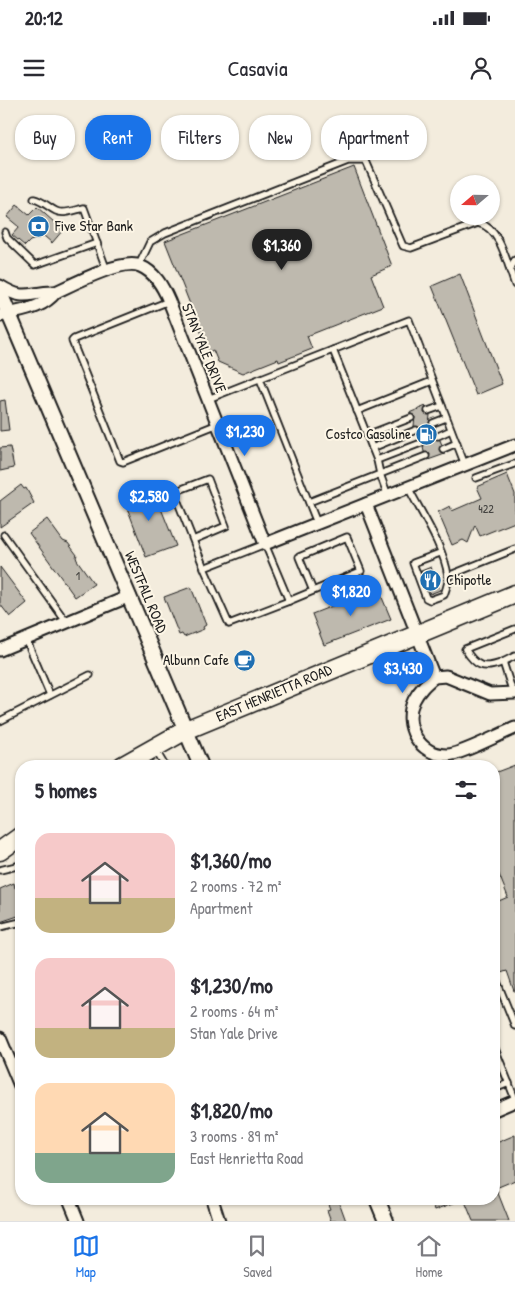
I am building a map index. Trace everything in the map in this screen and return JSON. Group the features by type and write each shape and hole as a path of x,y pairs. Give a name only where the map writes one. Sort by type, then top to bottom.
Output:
{"main road":[{"name":"EAST HENRIETTA ROAD","path":"134,760 186,730 515,594"},
{"path":"0,851 15,840"}],"street":[{"path":"5,315 26,312 48,301 56,292 107,271 125,265 139,265"},
{"name":"STAN YALE DRIVE","path":"139,265 153,274 163,287 266,544"},
{"path":"0,286 22,296 31,296 44,291 56,292"},
{"name":"WESTFALL ROAD","path":"0,293 5,315 130,596 198,760"},
{"path":"266,544 511,447"},
{"path":"366,504 434,677"},
{"path":"0,650 130,596"},
{"path":"514,693 490,694 446,676 434,677 422,686 413,701 410,714 411,728 422,746 435,753 449,755 515,728"},
{"path":"0,1038 15,1074"},
{"path":"500,1107 515,1100"},
{"path":"71,1205 78,1221"},
{"path":"214,1205 219,1221"},
{"path":"379,1205 386,1221"}],"lane":[{"path":"139,265 150,242 165,233 348,161 366,161 403,246 411,248 478,223 488,225 495,232 515,285"},
{"path":"34,199 43,202 57,212 84,208 107,271"},
{"path":"5,232 7,238 35,265 97,243"},
{"path":"510,271 515,260"},
{"path":"169,301 74,339 72,342 78,358 120,461 124,462 218,424"},
{"path":"208,399 408,320 465,465"},
{"path":"333,350 377,460 388,496"},
{"path":"260,379 317,523"},
{"path":"357,411 432,381"},
{"path":"428,411 442,406"},
{"path":"367,435 411,418"},
{"path":"433,423 446,418"},
{"path":"372,448 416,430"},
{"path":"438,436 451,430"},
{"path":"377,460 421,443"},
{"path":"443,449 457,443"},
{"path":"476,478 514,464 511,447"},
{"path":"308,502 426,456"},
{"path":"193,540 226,526 208,478 174,492 204,568 229,624 288,601 361,572 347,537 299,557 313,591"},
{"path":"408,488 440,553 448,576 444,595 430,600 426,598 414,564 440,553"},
{"path":"4,535 67,623"},
{"path":"204,568 266,544 288,601"},
{"path":"448,576 515,550"},
{"path":"515,629 465,649 472,660 481,665 491,667 515,656"},
{"path":"26,639 50,695"},
{"path":"503,662 514,693"},
{"path":"0,720 90,675"},
{"path":"154,747 162,760"},
{"path":"0,870 15,866"},
{"path":"0,926 15,923"},
{"path":"500,989 515,1026"},
{"path":"500,1061 515,1100"},
{"path":"500,1087 509,1083"}],"building":[{"path":"354,167 392,266 371,275 383,306 307,336 312,349 279,362 278,359 243,373 218,362 213,350 209,352 165,241"},
{"name":"Five Star Bank","path":"17,205 29,215 37,207 63,230 52,243 44,236 30,241 25,246 12,235 19,227 7,217"},
{"path":"460,274 502,384 476,395 432,286"},
{"path":"5,400 9,430 0,431 0,401"},
{"path":"426,406 424,413 430,415 429,425 435,427 436,432 434,438 440,440 442,445 439,450 445,454 428,460 430,454 424,452 423,447 425,441 419,439 417,434 420,429 414,426 415,416 409,413"},
{"path":"10,447 14,468 0,471 0,448"},
{"path":"507,474 515,494 515,522 480,536 475,525 468,543 463,540 452,545 438,512 450,506 452,511 482,498 477,487"},
{"path":"21,485 24,489 26,488 34,503 0,527 0,501"},
{"path":"152,486 176,546 146,557 123,497"},
{"path":"47,519 63,541 68,543 77,555 77,560 94,584 75,597 29,533"},
{"path":"0,567 27,603 10,617 0,604"},
{"name":"Chipotle","path":"431,567 440,590 430,594 421,571"},
{"path":"191,587 206,625 203,627 204,629 184,637 182,634 179,635 164,597"},
{"path":"378,588 391,619 324,645 312,614"},
{"path":"515,765 515,991 507,971 500,973 500,900 508,897 500,877 500,771"},
{"path":"14,883 15,917 0,922 0,889"},
{"path":"515,1135 515,1180 500,1186 500,1141"},
{"path":"500,1198 509,1221 473,1221 466,1205 500,1205"},
{"path":"328,1205 340,1205 346,1221 331,1221 327,1210 330,1209"},
{"path":"433,1205 448,1205 435,1210"}],"place":[{"name":"Five Star Bank","path":"39,226"},
{"name":"Costco Gasoline","path":"427,434"},
{"name":"Chipotle","path":"430,580"},
{"name":"Albunn Cafe","path":"245,660"}]}
